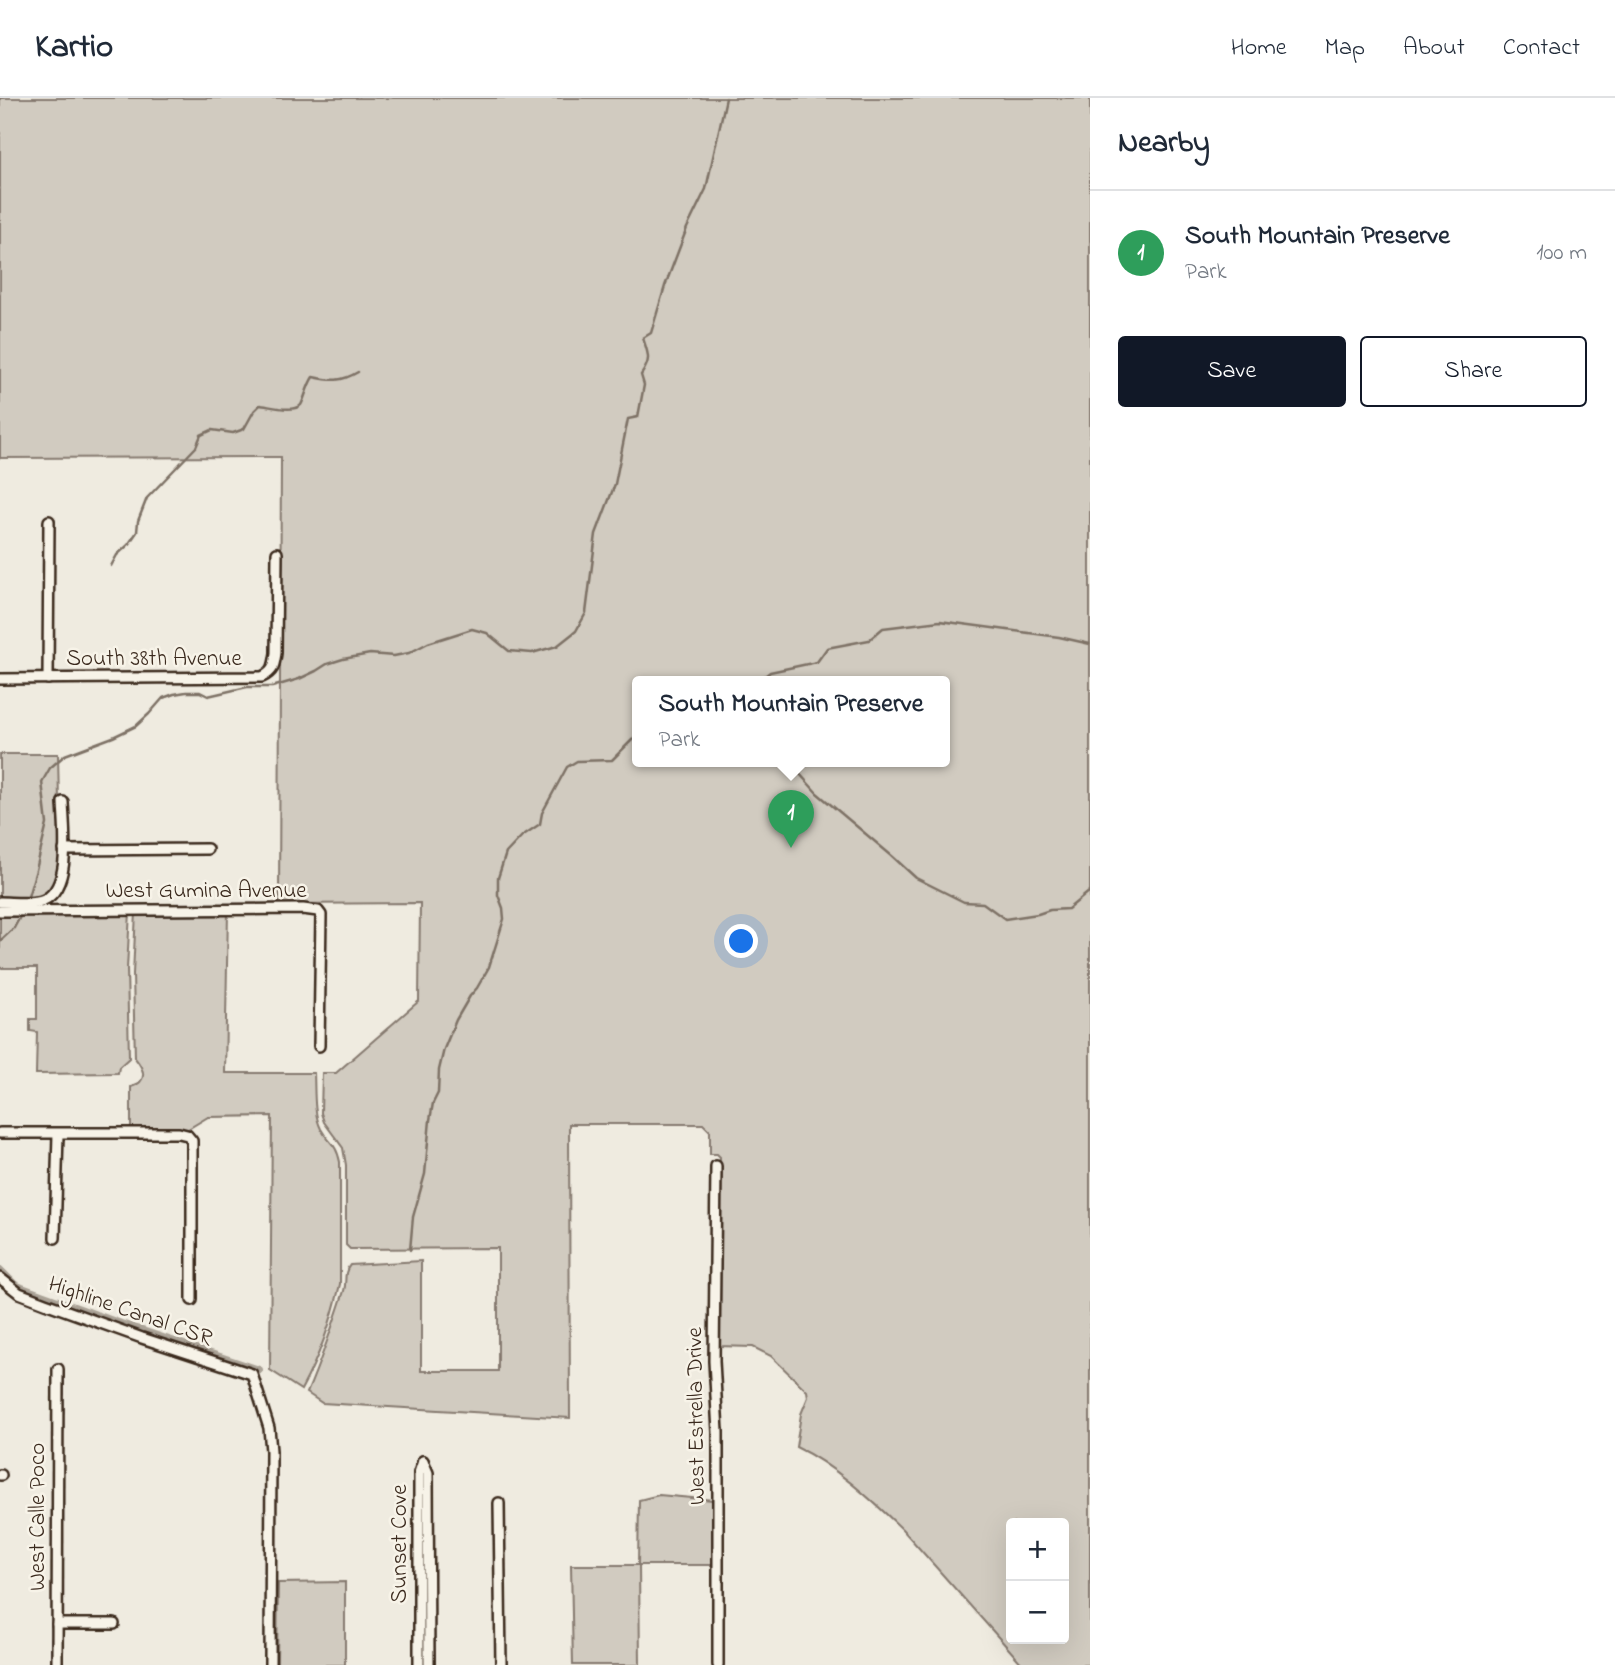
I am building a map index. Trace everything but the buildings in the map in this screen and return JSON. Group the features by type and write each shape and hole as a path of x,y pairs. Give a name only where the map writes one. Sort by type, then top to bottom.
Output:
{"street":[{"path":"48,679 49,521"},
{"name":"South 38th Avenue","path":"0,679 262,677 270,673 276,653 277,553"},
{"path":"0,902 42,901 56,892 61,880 64,850 63,802"},
{"path":"64,850 207,849"},
{"name":"West Gumina Avenue","path":"0,911 318,911 321,915 319,1046"},
{"path":"0,1133 187,1135 192,1141 192,1300"},
{"path":"55,1238 58,1134"},
{"name":"West Estrella Drive","path":"716,1166 714,1361 718,1432 718,1665"},
{"name":"Highline Canal CSR","path":"0,1278 19,1293 45,1303 252,1374 269,1428 271,1451 270,1665"},
{"name":"West Calle Poco","path":"57,1665 58,1369"},
{"name":"Sunset Cove","path":"419,1665 419,1473 423,1461 428,1473 429,1665"},
{"path":"499,1503 501,1665"},
{"path":"57,1624 114,1624"}],"shaded area":[{"path":"0,98 1090,98 1090,1665 1023,1665 902,1529 838,1473 796,1447 801,1414 808,1397 807,1391 771,1356 753,1347 718,1346 720,1157 710,1154 710,1131 703,1124 569,1124 570,1418 322,1403 307,1393 336,1317 350,1265 421,1261 421,1371 498,1371 498,1248 350,1249 346,1245 346,1165 343,1148 324,1122 321,1113 322,1073 336,1073 419,1001 420,903 279,904 281,457 0,458"},
{"path":"0,754 58,754 58,877 51,889 40,898 0,898"},
{"path":"130,911 127,969 129,1058 119,1067 118,1073 36,1074 37,1032 30,1031 30,1019 37,1019 37,968 0,968 0,913"},
{"path":"228,911 225,1073 314,1073 318,1123 334,1147 340,1162 340,1284 324,1338 301,1390 270,1370 272,1116 208,1117 188,1129 131,1129 131,1087 143,1078 141,1066 135,1058 133,974 136,912"},
{"path":"659,1495 713,1500 713,1565 639,1565 640,1665 573,1665 571,1565 638,1565 639,1500"},
{"path":"345,1582 345,1665 277,1665 278,1583"}],"waterway":[{"path":"27,900 47,824 42,782 50,768 65,755 136,726 163,698 186,692 200,692 208,696 247,687 272,687 299,679 343,659 370,654 394,656 409,653 428,643 472,629 487,633 509,651 532,653 557,646 576,631 586,613 596,534 615,484 628,419 638,417 644,385 641,375 648,360 643,338 651,333 687,228 706,189 726,98"},
{"path":"111,566 137,532 138,521 147,498 196,447 201,435 212,430 233,433 244,429 260,405 288,409 298,407 313,377 336,380 358,372"},
{"path":"765,676 770,672 817,662 827,648 869,640 883,628 940,621 1059,637 1090,644"},
{"path":"410,1250 413,1217 425,1174 430,1120 438,1093 439,1070 444,1049 456,1020 489,967 504,919 498,895 498,878 506,853 522,836 540,824 542,813 567,767 577,761 612,760 632,740"},
{"path":"794,767 817,793 916,878 964,902 983,903 1005,919 1068,909 1090,891"},
{"path":"0,941 14,928 22,913"},
{"path":"0,1270 15,1285 22,1288 259,1370"}],"place":[{"name":"South Mountain Preserve","path":"791,848"}]}
